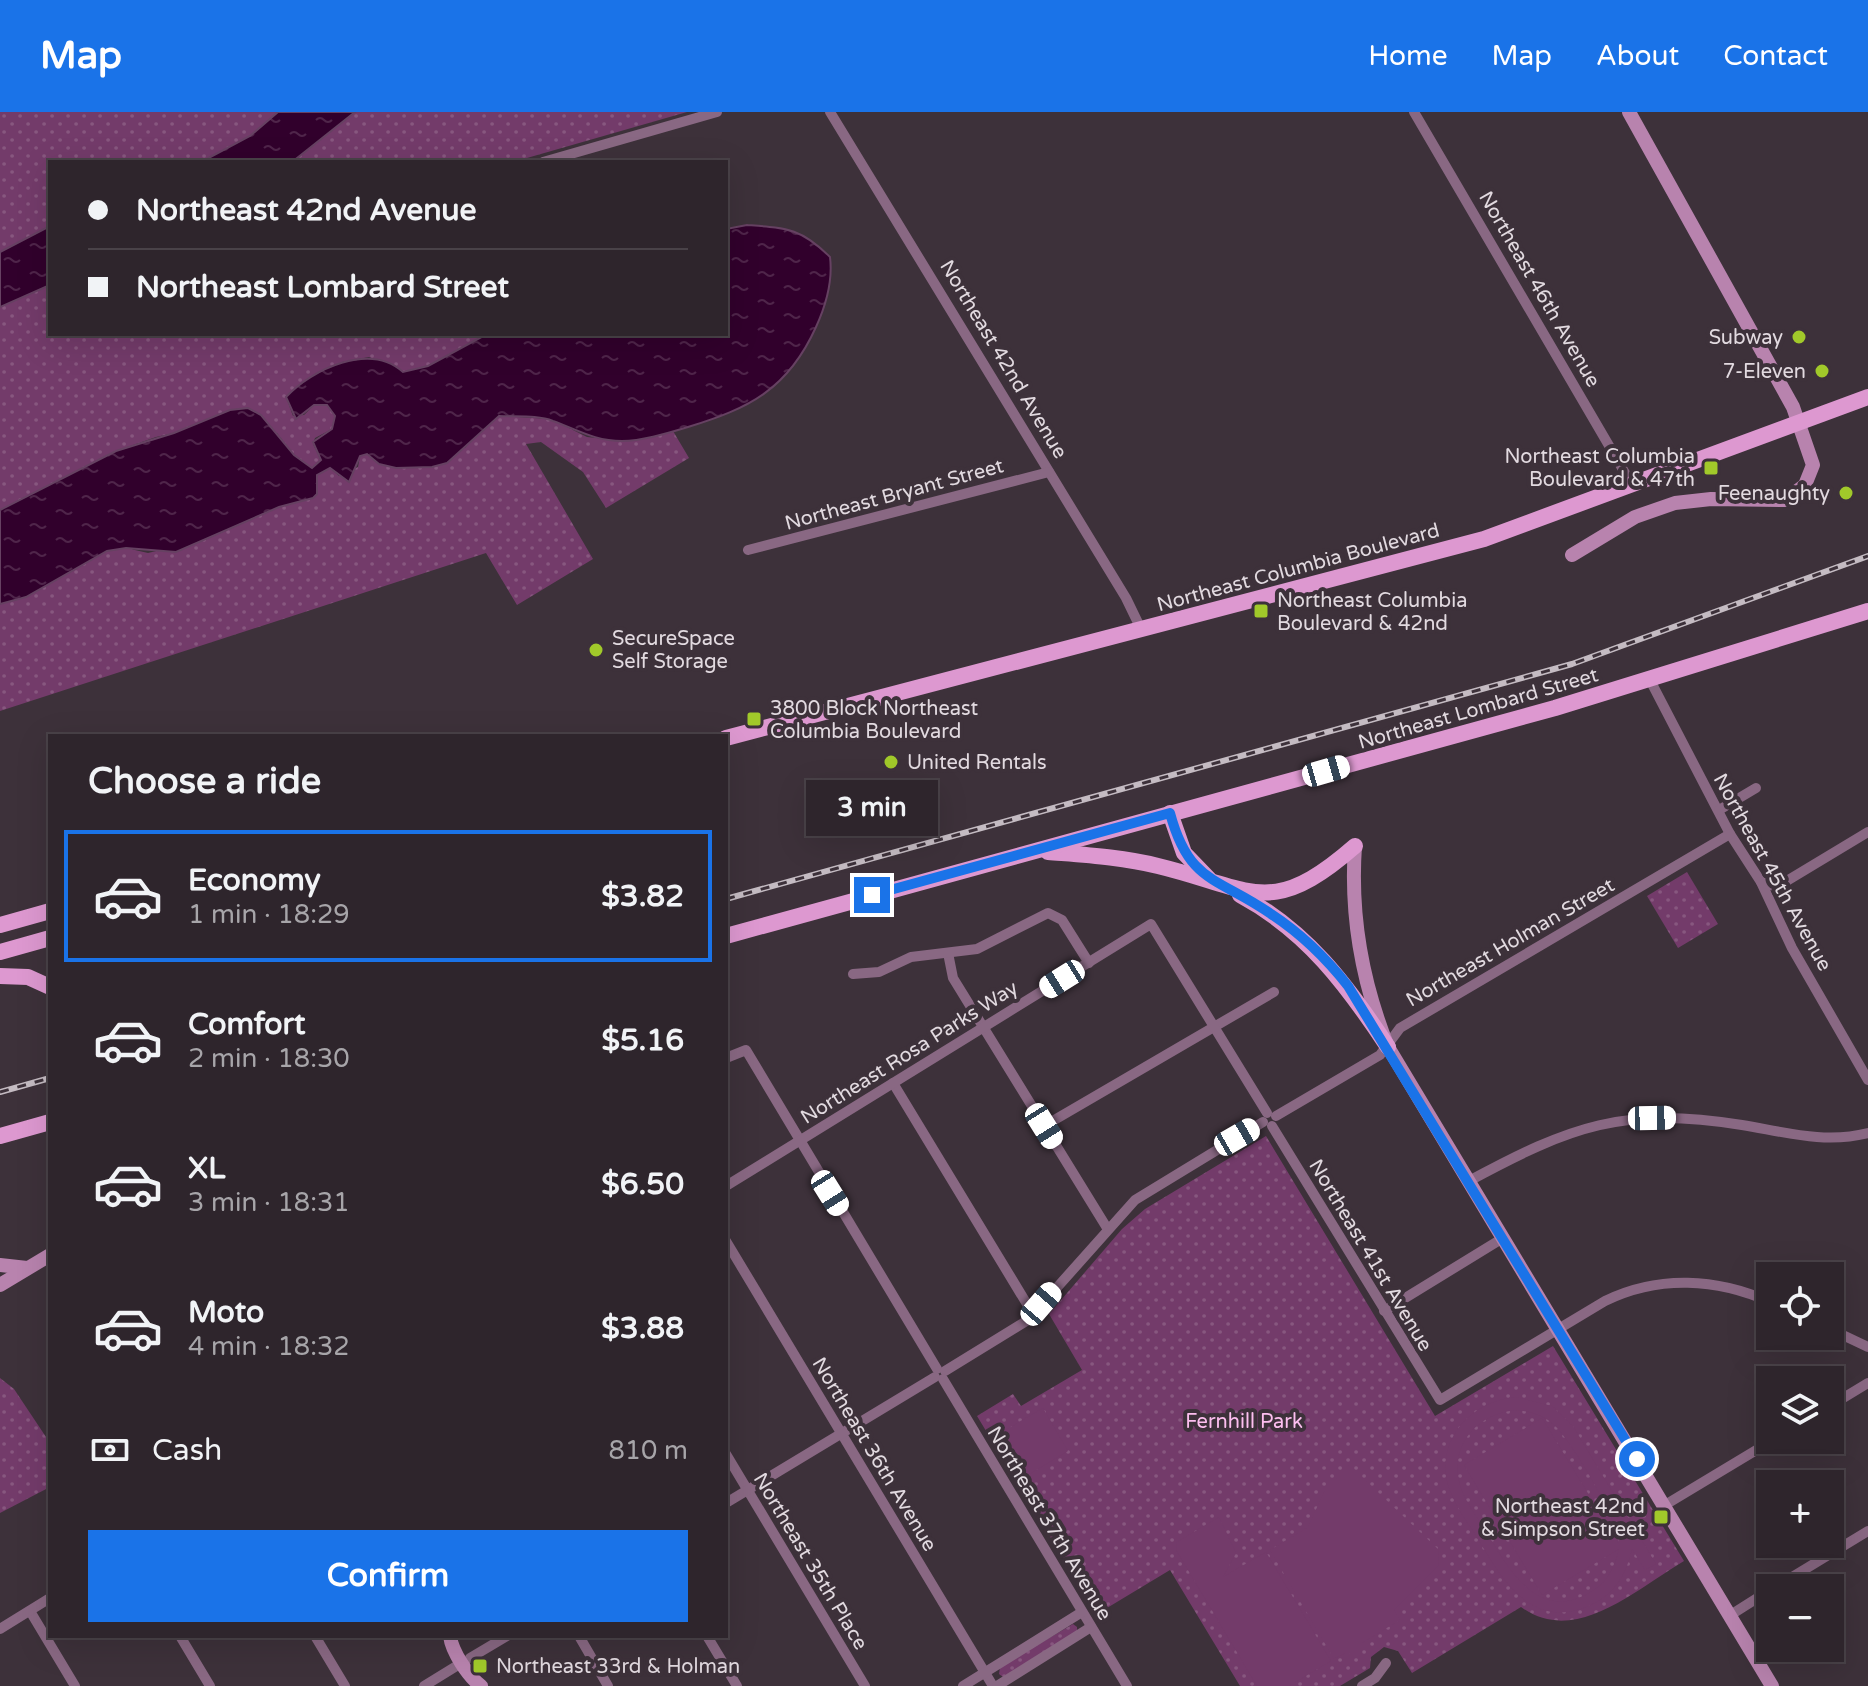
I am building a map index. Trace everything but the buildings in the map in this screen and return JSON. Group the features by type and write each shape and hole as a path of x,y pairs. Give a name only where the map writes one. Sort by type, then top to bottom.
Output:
{"main road":[{"name":"Northeast Columbia Boulevard","path":"728,737 1467,544 1868,397"},
{"name":"Northeast Lombard Street","path":"728,935 1650,680 1868,611"},
{"path":"1170,813 1187,859 1206,877 1270,913 1312,946 1348,986 1388,1047"},
{"path":"1034,851 1157,866 1253,894 1290,889 1323,872 1355,846"},
{"path":"0,925 48,912"},
{"path":"0,935 43,923"},
{"path":"0,952 48,939"},
{"path":"0,976 28,977 48,986"},
{"path":"0,1136 48,1123"}],"street":[{"path":"550,160 717,112"},
{"name":"Northeast 42nd Avenue","path":"830,112 1141,629"},
{"name":"Northeast 46th Avenue","path":"1414,112 1632,485"},
{"path":"1572,555 1624,523 1675,503 1727,498 1771,502 1790,497 1805,485 1813,465 1800,422 1629,112"},
{"name":"Northeast Bryant Street","path":"748,550 1049,472"},
{"name":"Northeast 45th Avenue","path":"1650,680 1659,704 1730,834 1761,882 1792,948 1868,1080"},
{"path":"1719,810 1756,788"},
{"path":"1761,882 1774,886 1785,882 1868,832"},
{"name":"Northeast Holman Street","path":"728,1502 1017,1328 1033,1314 1107,1228 1145,1192 1388,1047 1400,1028 1730,834"},
{"path":"1355,846 1353,906 1357,939 1377,1019 1388,1047 1772,1686"},
{"path":"853,974 879,972 911,957 977,949 1048,913 1062,920 1089,963"},
{"name":"Northeast Rosa Parks Way","path":"728,1185 1151,924"},
{"name":"Northeast 41st Avenue","path":"1151,924 1440,1400 1558,1329"},
{"path":"948,953 953,978 1107,1228"},
{"path":"1044,1126 1274,992"},
{"name":"Northeast 37th Avenue","path":"728,1057 746,1050 1127,1686"},
{"path":"893,1083 1033,1314"},
{"path":"1469,1181 1559,1135 1616,1120 1690,1119 1816,1138 1868,1133"},
{"path":"1384,1311 1503,1238"},
{"name":"Northeast 36th Avenue","path":"728,1244 995,1686"},
{"path":"0,1285 48,1256"},
{"path":"0,1265 27,1268"},
{"path":"1558,1329 1605,1301 1641,1288 1717,1283 1756,1297"},
{"path":"1844,1336 1868,1347"},
{"path":"1844,1398 1868,1383"},
{"path":"1665,1505 1756,1450"},
{"name":"Northeast 35th Place","path":"728,1457 865,1686"},
{"path":"1797,1574 1868,1531"},
{"path":"0,1629 48,1599"},
{"path":"1729,1616 1756,1599"},
{"path":"30,1611 75,1686"},
{"path":"963,1686 1082,1612"},
{"path":"995,1686 1091,1627"},
{"path":"181,1638 210,1686"},
{"path":"316,1638 345,1686"},
{"path":"453,1638 481,1686"},
{"path":"424,1686 504,1638"},
{"path":"580,1638 608,1686"},
{"path":"708,1638 737,1686"},
{"path":"1362,1686 1375,1678 1386,1663"}],"green space":[{"path":"0,112 278,112 250,136 205,160 48,160 48,227 0,252"},
{"path":"355,112 687,112 520,160 295,160"},
{"path":"48,286 48,336 483,336 428,366 403,372 369,357 342,362 292,391 286,397 293,416 304,415 314,405 327,405 335,416 332,429 315,438 313,444 321,461 312,468 294,455 277,433 174,433 116,451 0,510 0,307"},
{"path":"499,416 551,419 587,437 624,441 673,431 689,458 606,508 583,472 541,442 526,444 593,559 517,605 486,553 0,711 0,604 26,597 107,551 126,548 148,553 207,539 279,507 313,498 317,475 330,468 339,476 358,467 360,456 465,448 481,429"},
{"path":"1687,872 1718,924 1678,948 1647,896"},
{"name":"Fernhill Park","path":"1266,1136 1435,1416 1553,1346 1684,1561 1605,1610 1584,1617 1562,1621 1542,1618 1521,1607 1412,1673 1398,1651 1384,1647 1371,1657 1370,1668 1340,1686 1240,1686 1170,1570 1097,1614 977,1416 1013,1394 1021,1406 1082,1370 1049,1314 1122,1229 1145,1209"},
{"path":"0,1378 14,1389 48,1440 48,1488 0,1513"},
{"path":"1516,1397 1552,1406 1573,1426 1656,1564 1645,1570 1632,1549 1624,1573 1615,1587 1595,1603 1574,1611 1555,1612 1538,1608 1510,1587 1457,1506 1448,1485 1446,1468 1447,1452 1461,1425 1472,1414 1500,1400","holes":["1518,1410 1537,1414 1549,1421 1571,1446 1603,1500 1619,1544 1542,1418 1464,1465 1542,1595 1619,1549 1605,1580 1589,1593 1571,1600 1555,1601 1540,1597 1515,1576 1472,1510 1460,1485 1457,1470 1459,1457 1470,1433 1491,1417"]},
{"path":"1043,1408 1068,1451 1028,1475 1002,1432"},
{"path":"1349,1465 1438,1549 1439,1565 1394,1610 1400,1620 1360,1644 1348,1655 1345,1653 1334,1659 1270,1550 1308,1527 1324,1492"},
{"path":"1219,1517 1236,1553 1223,1577 1266,1552 1331,1661 1289,1686 1257,1686 1176,1550 1177,1542"},
{"path":"1073,1624 1077,1632 1003,1677 999,1674 1000,1667"}],"water":[{"path":"278,112 355,112 295,160 205,160 250,136"},
{"path":"747,225 793,231 820,247 830,257 826,302 805,348 780,381 748,403 688,427 630,441 595,437 541,418 499,416 447,463 432,467 396,468 379,464 367,454 360,456 349,482 330,468 317,475 317,494 313,498 279,507 176,552 126,548 107,551 26,597 0,604 0,510 116,451 174,433 230,410 248,408 261,415 294,455 312,468 321,460 313,442 332,429 335,416 327,405 314,405 296,419 286,397 311,377 342,363 374,359 390,363 403,372 428,366 483,336 728,336 728,229"},
{"path":"48,227 48,286 0,307 0,252"}],"railway":[{"path":"728,898 1572,664 1868,556"},
{"path":"0,1092 48,1079"}],"place":[{"name":"Subway","path":"1799,337"},
{"name":"7-Eleven","path":"1822,371"},
{"name":"Northeast Columbia Boulevard & 47th","path":"1711,468"},
{"name":"Feenaughty","path":"1846,493"},
{"name":"Northeast Columbia Boulevard & 42nd","path":"1261,611"},
{"name":"SecureSpace Self Storage","path":"596,650"},
{"name":"3800 Block Northeast Columbia Boulevard","path":"754,719"},
{"name":"United Rentals","path":"891,762"},
{"name":"Northeast 42nd & Simpson Street","path":"1661,1517"},
{"name":"Northeast 33rd & Holman","path":"480,1666"}],"route":[{"path":"872,895 1170,813 1181,848 1199,871 1285,924 1325,959 1348,986 1637,1459"}]}
